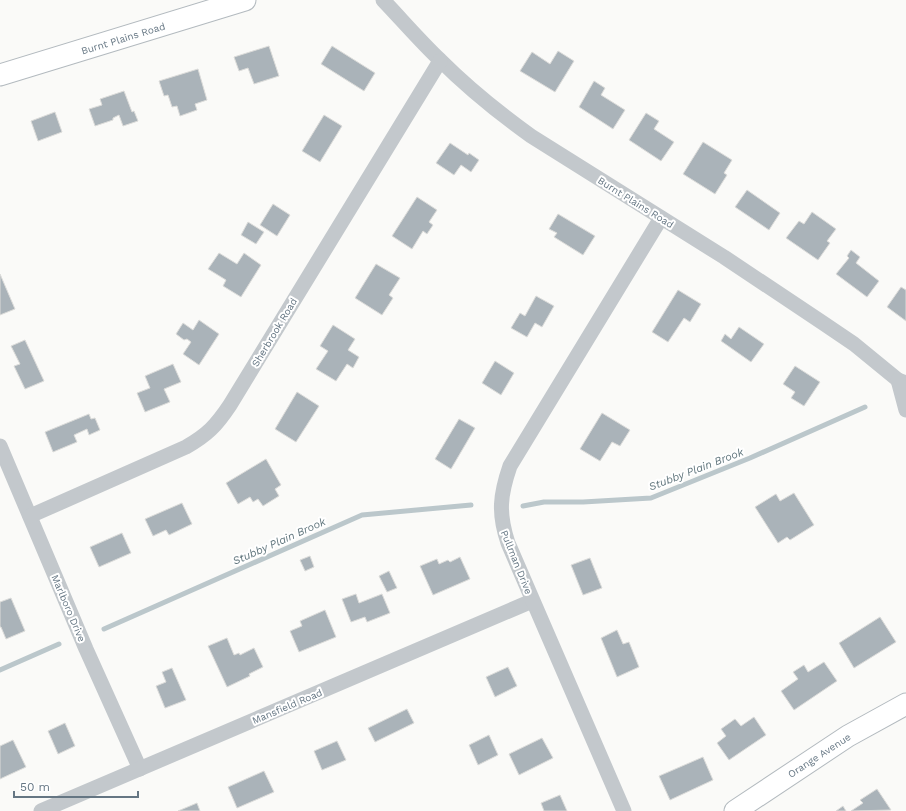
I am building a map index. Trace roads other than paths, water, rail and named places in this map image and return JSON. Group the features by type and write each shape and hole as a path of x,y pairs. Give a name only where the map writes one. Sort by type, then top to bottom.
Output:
{"main road":[{"name":"Burnt Plains Road","path":"0,75 245,0"},
{"name":"Orange Avenue","path":"735,811 848,736 906,704"}],"street":[{"name":"Burnt Plains Road","path":"383,0 440,61 482,98 531,136 823,322 902,381"},
{"name":"Sherbrook Road","path":"30,516 186,447 200,439 212,429 230,405 440,61"},
{"name":"Pullman Drive","path":"624,811 532,600 503,528 501,500 503,486 510,466 661,218"},
{"path":"902,381 906,410"},
{"name":"Marlboro Drive","path":"0,446 86,649 140,769"},
{"name":"Mansfield Road","path":"41,811 532,600"}],"waterway":[{"name":"Stubby Plain Brook","path":"523,506 544,502 583,502 651,498 750,458 865,407"},
{"name":"Stubby Plain Brook","path":"104,629 362,515 471,505"},
{"name":"Stubby Plain Brook","path":"0,670 59,644"}]}
